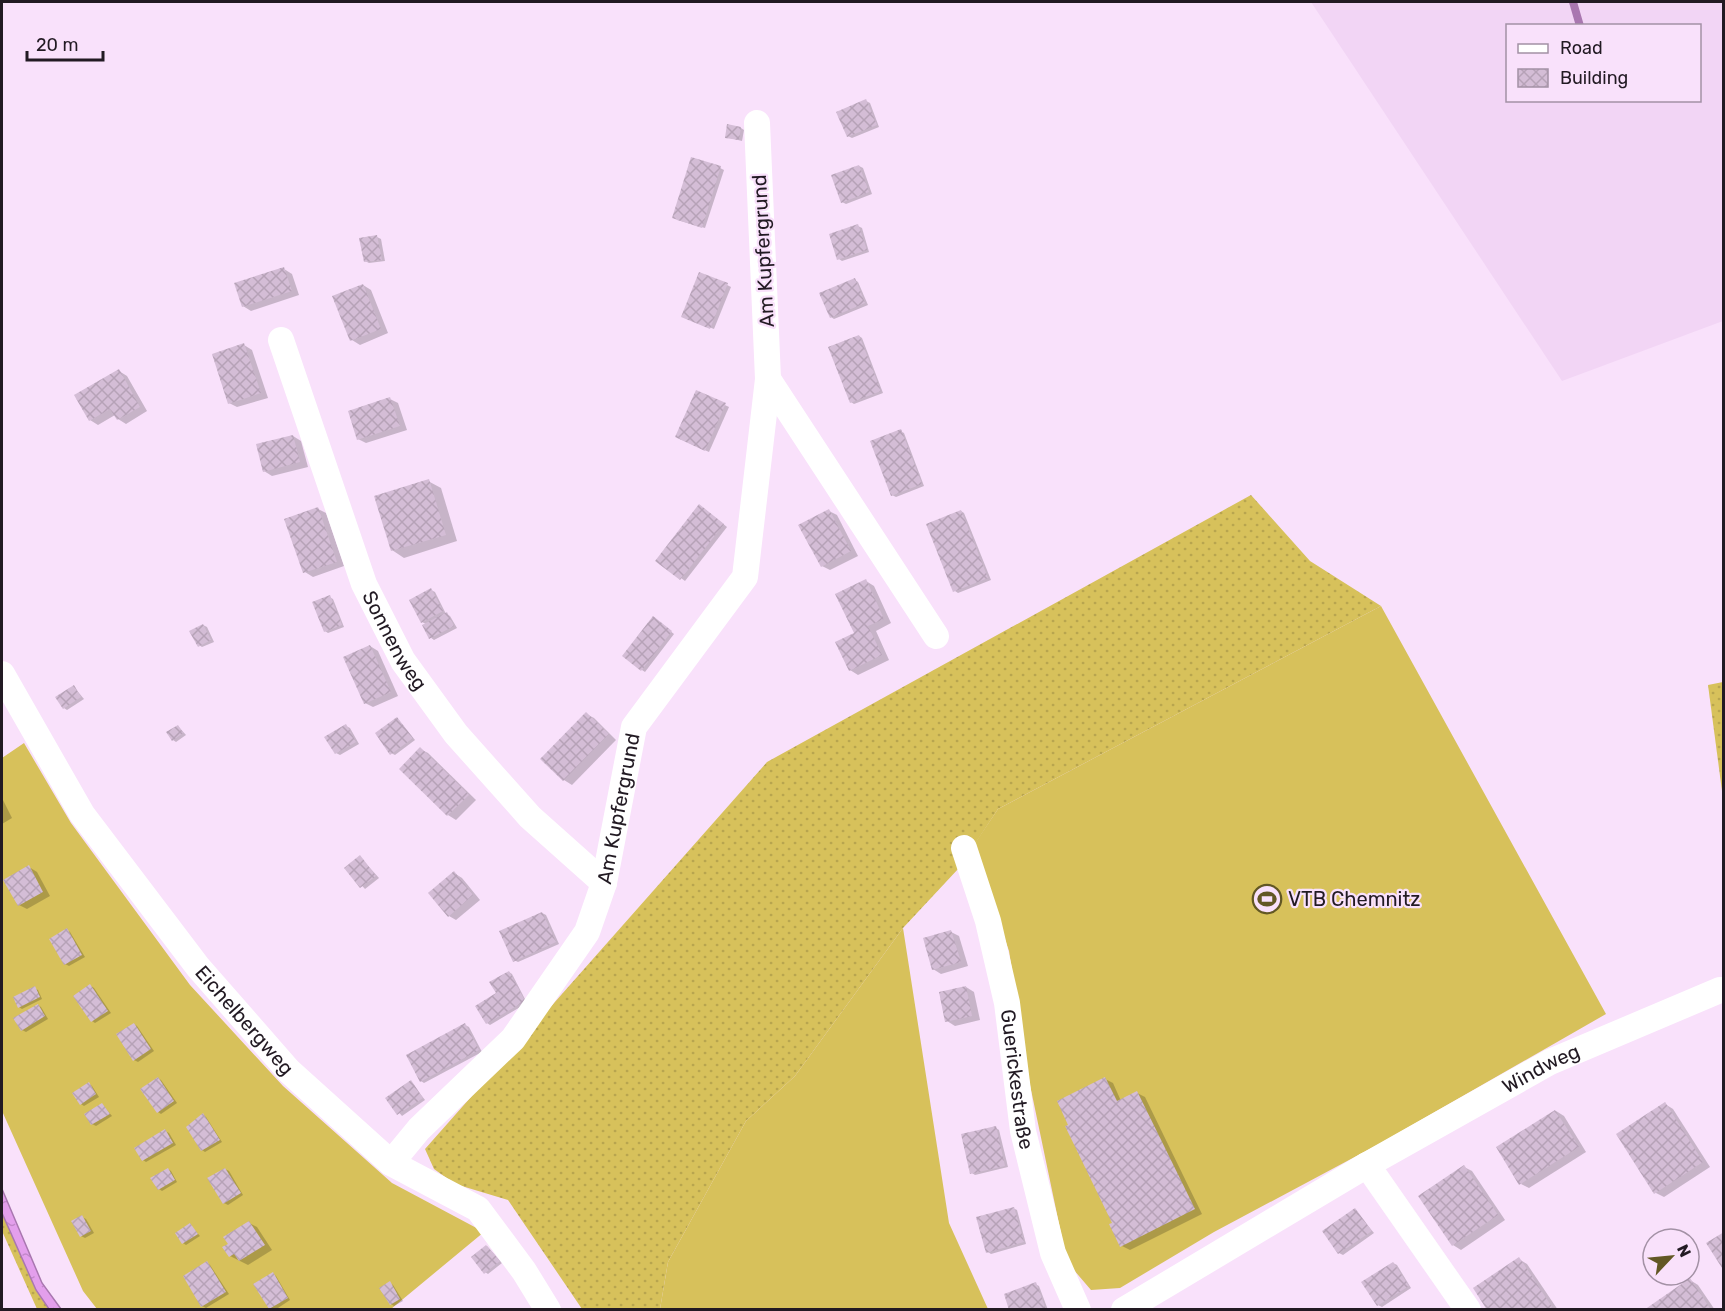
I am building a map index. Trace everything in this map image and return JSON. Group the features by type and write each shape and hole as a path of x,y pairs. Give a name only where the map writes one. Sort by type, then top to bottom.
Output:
{"street":[{"name":"Am Kupfergrund","path":"391,1163 419,1129 513,1039 587,932 604,883 634,727 745,578 768,379 757,123"},
{"name":"Sonnenweg","path":"281,340 364,584 403,661 456,734 530,817 604,883"},
{"path":"768,379 936,636"},
{"name":"Eichelbergweg","path":"2,674 82,814 198,967 289,1071 391,1163 478,1209 524,1271 548,1310"},
{"name":"Guerickestraße","path":"964,849 988,921 1006,1003 1025,1142 1053,1253 1078,1310"},
{"name":"Windweg","path":"1124,1310 1367,1165 1550,1062 1724,990"},
{"path":"1367,1165 1468,1310"}],"shaded area":[{"path":"1311,2 1723,2 1723,321 1562,381"},
{"path":"1251,495 1310,561 1381,606 998,809 959,868 903,928 795,1076 746,1121 668,1262 660,1309 582,1309 508,1200 455,1184 434,1169 425,1149 767,762"},
{"name":"VTB Chemnitz","path":"1381,606 1606,1014 1379,1144 1214,1232 1120,1288 1091,1290 1067,1262 1030,1085 1009,951 973,846 998,809"},
{"path":"1723,682 1724,791 1722,791 1708,685"},
{"path":"24,743 71,823 190,985 283,1086 392,1183 484,1232 391,1309 97,1309 83,1291 2,1111 2,758"},
{"path":"903,928 949,1223 988,1309 660,1309 668,1262 746,1121 795,1076"},
{"path":"2,1213 36,1290 49,1309 37,1309 2,1231"}],"water":[{"path":"2,1189 42,1283 61,1309 49,1309 36,1290 2,1213"}],"building":[{"path":"866,99 877,125 847,137 836,112"},
{"path":"727,124 741,127 739,140 725,138"},
{"path":"691,157 721,166 702,228 672,218"},
{"path":"859,165 869,192 841,203 831,175"},
{"path":"858,224 867,250 837,260 829,234"},
{"path":"377,235 382,260 364,262 359,238"},
{"path":"284,267 292,291 242,307 234,283"},
{"path":"699,272 728,283 710,329 681,317"},
{"path":"855,278 865,303 830,318 819,293"},
{"path":"363,284 381,329 350,341 332,296"},
{"path":"859,335 881,391 850,403 828,347"},
{"path":"244,343 261,393 228,404 212,354"},
{"path":"119,369 140,407 117,420 110,409 89,421 74,395"},
{"path":"696,390 726,403 705,451 675,437"},
{"path":"390,397 400,426 357,440 348,411"},
{"path":"901,429 922,484 891,496 870,441"},
{"path":"293,435 300,462 263,472 256,444"},
{"path":"429,479 446,535 391,551 374,496"},
{"path":"699,504 724,524 680,580 655,561"},
{"path":"318,507 337,562 303,573 284,519"},
{"path":"829,509 851,551 821,567 798,525"},
{"path":"961,510 988,578 953,592 926,524"},
{"path":"866,579 884,619 868,626 882,655 849,671 835,642 854,633 835,594"},
{"path":"431,588 443,611 421,623 409,600"},
{"path":"330,595 342,625 324,632 312,602"},
{"path":"447,612 454,626 429,639 422,625"},
{"path":"653,616 672,631 641,671 622,656"},
{"path":"203,624 211,640 198,647 189,631"},
{"path":"370,645 391,692 364,704 343,657"},
{"path":"74,685 81,697 63,709 55,697"},
{"path":"586,712 609,734 563,781 540,759"},
{"path":"397,717 413,738 390,755 375,733"},
{"path":"346,724 356,742 335,754 324,737"},
{"path":"178,725 183,733 172,741 166,732"},
{"path":"420,747 469,795 447,816 399,769"},
{"path":"360,855 376,876 360,888 344,868"},
{"path":"29,865 43,892 18,906 3,880"},
{"path":"454,871 473,895 448,917 428,893"},
{"path":"542,912 556,942 513,962 499,931"},
{"path":"67,928 82,955 64,965 49,939"},
{"path":"951,930 961,962 932,970 923,938"},
{"path":"509,971 525,1001 486,1024 475,1006 496,993 489,982"},
{"path":"90,984 108,1011 91,1022 73,996"},
{"path":"35,986 40,997 18,1008 13,997"},
{"path":"966,986 972,1016 945,1022 939,992"},
{"path":"38,1004 45,1016 21,1031 13,1018"},
{"path":"134,1023 151,1049 133,1061 116,1034"},
{"path":"465,1023 479,1050 420,1082 406,1055"},
{"path":"158,1077 174,1101 157,1113 140,1089"},
{"path":"1105,1077 1117,1101 1137,1091 1195,1209 1120,1247 1109,1224 1112,1223 1065,1126 1068,1125 1057,1101"},
{"path":"411,1080 423,1098 397,1115 385,1098"},
{"path":"89,1082 96,1094 80,1105 72,1093"},
{"path":"1665,1102 1703,1162 1654,1194 1616,1134"},
{"path":"102,1103 110,1114 91,1125 84,1114"},
{"path":"1555,1110 1579,1147 1519,1185 1496,1147"},
{"path":"203,1113 220,1140 201,1151 186,1127"},
{"path":"996,1126 1005,1166 970,1174 961,1134"},
{"path":"165,1129 173,1143 142,1161 134,1148"},
{"path":"1464,1165 1498,1215 1452,1246 1418,1196"},
{"path":"168,1168 175,1180 158,1190 150,1178"},
{"path":"225,1168 241,1193 223,1204 207,1178"},
{"path":"1014,1207 1024,1242 986,1253 976,1217"},
{"path":"1355,1208 1372,1231 1338,1254 1322,1231"},
{"path":"82,1215 91,1231 80,1237 71,1221"},
{"path":"249,1221 265,1245 239,1261 234,1254 229,1257 222,1247 228,1244 223,1237"},
{"path":"190,1223 198,1234 182,1244 175,1233"},
{"path":"1724,1232 1724,1271 1706,1243"},
{"path":"486,1245 500,1261 484,1274 471,1257"},
{"path":"1519,1257 1552,1307 1548,1310 1487,1310 1473,1288"},
{"path":"207,1261 226,1292 201,1307 183,1276"},
{"path":"1393,1262 1409,1286 1377,1306 1361,1282"},
{"path":"273,1272 288,1298 269,1309 253,1284"},
{"path":"390,1281 400,1299 390,1305 379,1288"},
{"path":"1036,1282 1046,1310 1009,1310 1004,1294"},
{"path":"1677,1287 1696,1287 1711,1310 1644,1310"}],"waterway":[{"path":"1573,2 1579,24"}],"place":[{"name":"VTB Chemnitz","path":"1267,899"}]}
